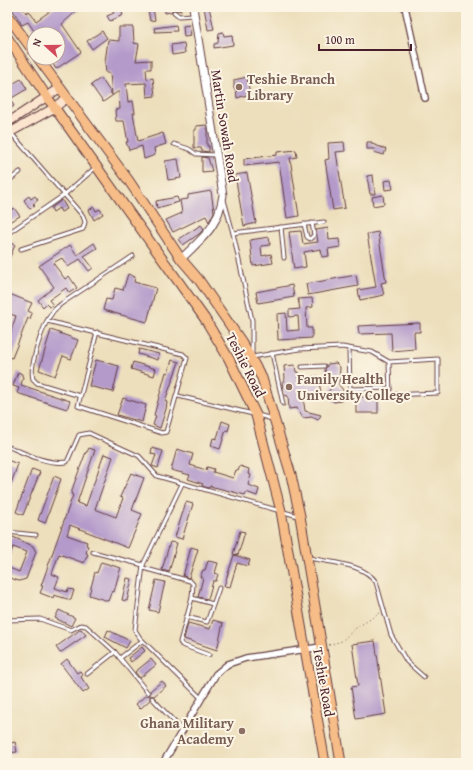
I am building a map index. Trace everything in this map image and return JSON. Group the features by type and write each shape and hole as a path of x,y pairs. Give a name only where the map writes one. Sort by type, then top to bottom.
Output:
{"main road":[{"path":"7,15 26,41"},
{"name":"Teshie Road","path":"7,37 54,108 205,318 229,359 256,414 281,511 325,763"},
{"name":"Teshie Road","path":"44,66 129,181 181,259 199,280 252,357 262,378 276,420 291,475 300,516 341,763"},
{"path":"7,123 60,88"},
{"path":"9,134 54,108 67,98"}],"street":[{"path":"404,7 425,98"},
{"name":"Martin Sowah Road","path":"181,259 210,231 217,221 223,195 222,180 215,155 194,11"},
{"path":"163,763 216,674 228,664 246,658 321,647"}],"lane":[{"path":"174,12 179,16 194,11"},
{"path":"9,134 83,216 85,222 83,229 21,249"},
{"path":"174,144 190,149 196,154 215,155"},
{"path":"7,234 64,195 97,166"},
{"path":"7,182 20,172"},
{"path":"223,195 233,232 252,320 252,357 323,347 372,352 389,362 438,359 438,393 390,395 389,362"},
{"path":"233,232 324,222"},
{"path":"304,224 307,237 310,239 314,235 312,223"},
{"path":"281,227 284,258"},
{"path":"80,396 37,383 33,379 32,366 47,321 52,312 62,304 133,256"},
{"path":"47,321 97,332 186,356 187,358 178,396 168,429 162,433 79,407 80,396 97,332"},
{"path":"349,349 350,389 390,388"},
{"path":"272,353 283,404"},
{"path":"302,367 324,366"},
{"path":"178,396 276,420"},
{"path":"7,446 32,456 61,463 67,462 69,459 79,435 89,433 139,456 157,476 300,516"},
{"path":"182,484 143,566 135,630 136,634 142,641 201,698"},
{"path":"7,532 36,535"},
{"path":"93,552 190,581 194,587 180,642 182,645 210,655"},
{"path":"306,558 366,571 376,582 391,635 402,655 424,677"},
{"path":"186,617 206,623 219,588"},
{"path":"192,598 213,604"},
{"path":"7,620 40,619 72,630 81,625 86,626 115,652 148,693"},
{"path":"120,658 142,641"},
{"path":"87,674 115,652"},
{"path":"152,698 182,730"}],"path":[{"path":"321,647 342,641 356,628 384,611"}],"building":[{"path":"11,7 22,7 26,13 29,11 36,21 56,7 81,7 62,24 63,26 31,26 28,22 22,25"},
{"path":"110,7 120,7 123,15 110,21 107,16 114,13"},
{"path":"165,7 180,7 181,11 173,9 171,12 165,13"},
{"path":"204,7 209,7 214,29 208,30"},
{"path":"153,8 155,20 150,21 148,9"},
{"path":"176,25 177,31 155,32 154,28"},
{"path":"189,25 191,36 184,37 183,26"},
{"path":"119,27 133,27 134,43 139,44 136,61 151,60 151,69 146,69 147,79 153,78 155,96 147,97 146,83 126,84 128,102 133,101 135,113 133,113 138,141 163,133 166,144 154,148 155,155 144,159 142,146 129,150 126,142 128,142 124,121 116,121 115,110 120,109 119,91 103,102 91,85 101,78 112,95 110,73 106,73 105,62 108,40 119,41"},
{"path":"66,30 81,52 66,62"},
{"path":"102,31 107,38 92,49 87,41"},
{"path":"223,32 224,36 232,35 233,45 214,48 214,44 218,43 219,33"},
{"path":"184,43 185,53 172,55 171,45"},
{"path":"247,77 250,94 237,98 236,88 234,89 234,80"},
{"path":"21,79 27,89 10,99 14,106 7,111 7,87"},
{"path":"207,125 207,146 209,146 209,152 202,151 201,148 194,148 194,130 196,130 196,126"},
{"path":"344,142 345,151 336,152 345,208 333,210 325,160 329,159 328,143"},
{"path":"367,142 372,142 372,144 386,149 384,155 374,152 375,149 367,149"},
{"path":"296,150 297,157 290,158 299,216 287,218 279,162 244,166 244,159 277,155 277,152"},
{"path":"202,157 208,158 212,171 202,172"},
{"path":"178,159 181,178 168,180 165,161"},
{"path":"247,173 256,223 244,226 235,175"},
{"path":"373,175 375,194 370,194 367,176"},
{"path":"391,180 393,189 385,190 384,181"},
{"path":"211,191 214,212 209,222 206,216 173,232 166,220 182,213 180,200 188,199 188,195"},
{"path":"383,195 384,204 373,206 372,197"},
{"path":"29,196 31,199 35,196 38,200 33,204 35,206 30,209 24,200"},
{"path":"177,197 179,202 157,208 156,201"},
{"path":"62,200 67,209 61,212 59,208 53,212 51,208"},
{"path":"94,207 96,211 100,209 103,214 94,220 89,210"},
{"path":"14,208 20,216 7,223 7,217 9,215 7,213"},
{"path":"201,225 204,229 183,245 179,239"},
{"path":"328,228 329,240 339,239 340,247 328,249 329,256 322,257 321,249 304,252 306,267 294,269 289,232 301,231 303,244 318,242 316,230"},
{"path":"378,232 386,282 381,283 384,295 360,300 358,290 376,287 367,234"},
{"path":"269,237 270,245 261,246 262,256 271,254 273,263 253,266 250,240"},
{"path":"8,242 15,245 7,264 7,245"},
{"path":"94,243 97,248 84,256 93,268 89,271 80,259 68,267 62,258 53,263 65,279 69,276 77,288 69,293 66,288 49,300 53,305 49,307 46,304 43,307 38,300 54,287 39,266 70,245 77,255"},
{"path":"128,274 135,277 134,282 156,288 147,322 103,310 106,299 112,300 115,288 123,290"},
{"path":"356,275 358,286 308,295 306,284"},
{"path":"292,285 294,297 258,303 256,292"},
{"path":"7,293 32,303 28,311 32,313 30,319 28,318 12,358 7,356 7,343 16,316 7,313"},
{"path":"312,298 313,307 306,308 307,328 312,328 312,338 278,340 277,314 286,313 287,331 299,330 298,316 289,317 289,310 300,309 298,299"},
{"path":"420,323 420,332 414,332 415,349 392,351 391,333 359,334 358,326"},
{"path":"51,330 78,340 71,359 63,356 55,376 39,370"},
{"path":"139,349 159,354 158,360 138,354"},
{"path":"96,360 119,366 113,392 89,386"},
{"path":"172,360 179,362 165,401 167,402 166,409 160,428 153,425 156,416 154,415 166,372 168,373"},
{"path":"133,362 156,369 154,376 131,369"},
{"path":"336,363 340,367 339,385 343,390 344,396 341,401 334,402 329,398 328,392 332,387 331,379 326,375 325,369 328,364"},
{"path":"295,365 296,372 299,372 299,378 318,376 321,393 303,397 305,411 321,415 318,420 312,417 303,418 297,408 289,409 288,396 284,395 282,383 285,379 284,366"},
{"path":"18,372 22,374 23,377 21,385 70,401 67,409 17,393 19,388 13,386"},
{"path":"356,397 378,397 378,413 356,413"},
{"path":"123,398 146,405 142,422 117,415"},
{"path":"222,421 230,424 228,431 226,430 220,449 211,446 213,438 216,439 218,435"},
{"path":"89,448 95,450 77,503 86,506 104,454 113,457 95,509 116,517 123,498 120,497 131,473 144,478 132,510 142,514 128,548 70,525 67,535 87,542 86,545 88,546 86,553 88,554 84,563 59,554 52,574 59,577 55,588 67,592 68,589 74,590 71,600 54,595 53,598 40,593 43,586 41,586 73,495 71,494 74,484 86,452"},
{"path":"152,448 163,451 158,468 152,466 156,455 151,454"},
{"path":"177,449 193,454 190,465 206,470 207,467 214,469 213,472 233,478 236,470 238,471 240,466 249,469 248,474 251,475 248,485 259,489 257,496 246,492 245,495 210,486 209,488 202,486 203,484 188,479 190,475 171,470"},
{"path":"7,460 18,464 8,492 7,492"},
{"path":"32,469 40,472 23,515 16,512"},
{"path":"54,476 61,479 45,523 38,520"},
{"path":"186,502 193,504 182,539 175,537"},
{"path":"240,531 245,532 238,555 233,554"},
{"path":"13,537 33,546 36,552 26,579 19,581 7,577 7,567 19,572 27,552 13,547 7,562 7,539"},
{"path":"170,542 177,543 169,572 162,570"},
{"path":"191,547 198,549 189,578 183,576"},
{"path":"234,555 250,560 248,566 237,563 230,587 224,586"},
{"path":"208,561 218,563 215,573 218,574 216,581 213,581 208,599 198,597 203,578 200,577 203,570 205,570"},
{"path":"101,562 121,568 114,592 112,591 108,601 89,595 95,572 97,573"},
{"path":"127,578 132,579 127,601 122,600"},
{"path":"156,580 165,582 158,612 149,610"},
{"path":"59,610 75,618 71,626 55,618"},
{"path":"213,620 223,623 217,650 184,639 188,623 210,629"},
{"path":"81,629 86,635 60,653 56,647"},
{"path":"108,630 130,641 126,648 105,637"},
{"path":"375,641 386,714 356,719 351,687 358,686 352,644"},
{"path":"142,647 145,651 131,662 128,658"},
{"path":"67,659 77,673 80,671 83,675 81,677 89,689 83,693 61,664"},
{"path":"151,659 156,665 140,678 135,672"},
{"path":"162,681 166,686 154,696 150,696 150,700 140,709 136,704 146,695 150,695 150,691"},
{"path":"15,742 17,752 8,753 7,744"}],"place":[{"name":"Teshie Branch Library","path":"239,87"},
{"name":"Family Health University College","path":"289,387"},
{"name":"Ghana Military Academy","path":"242,731"}]}
